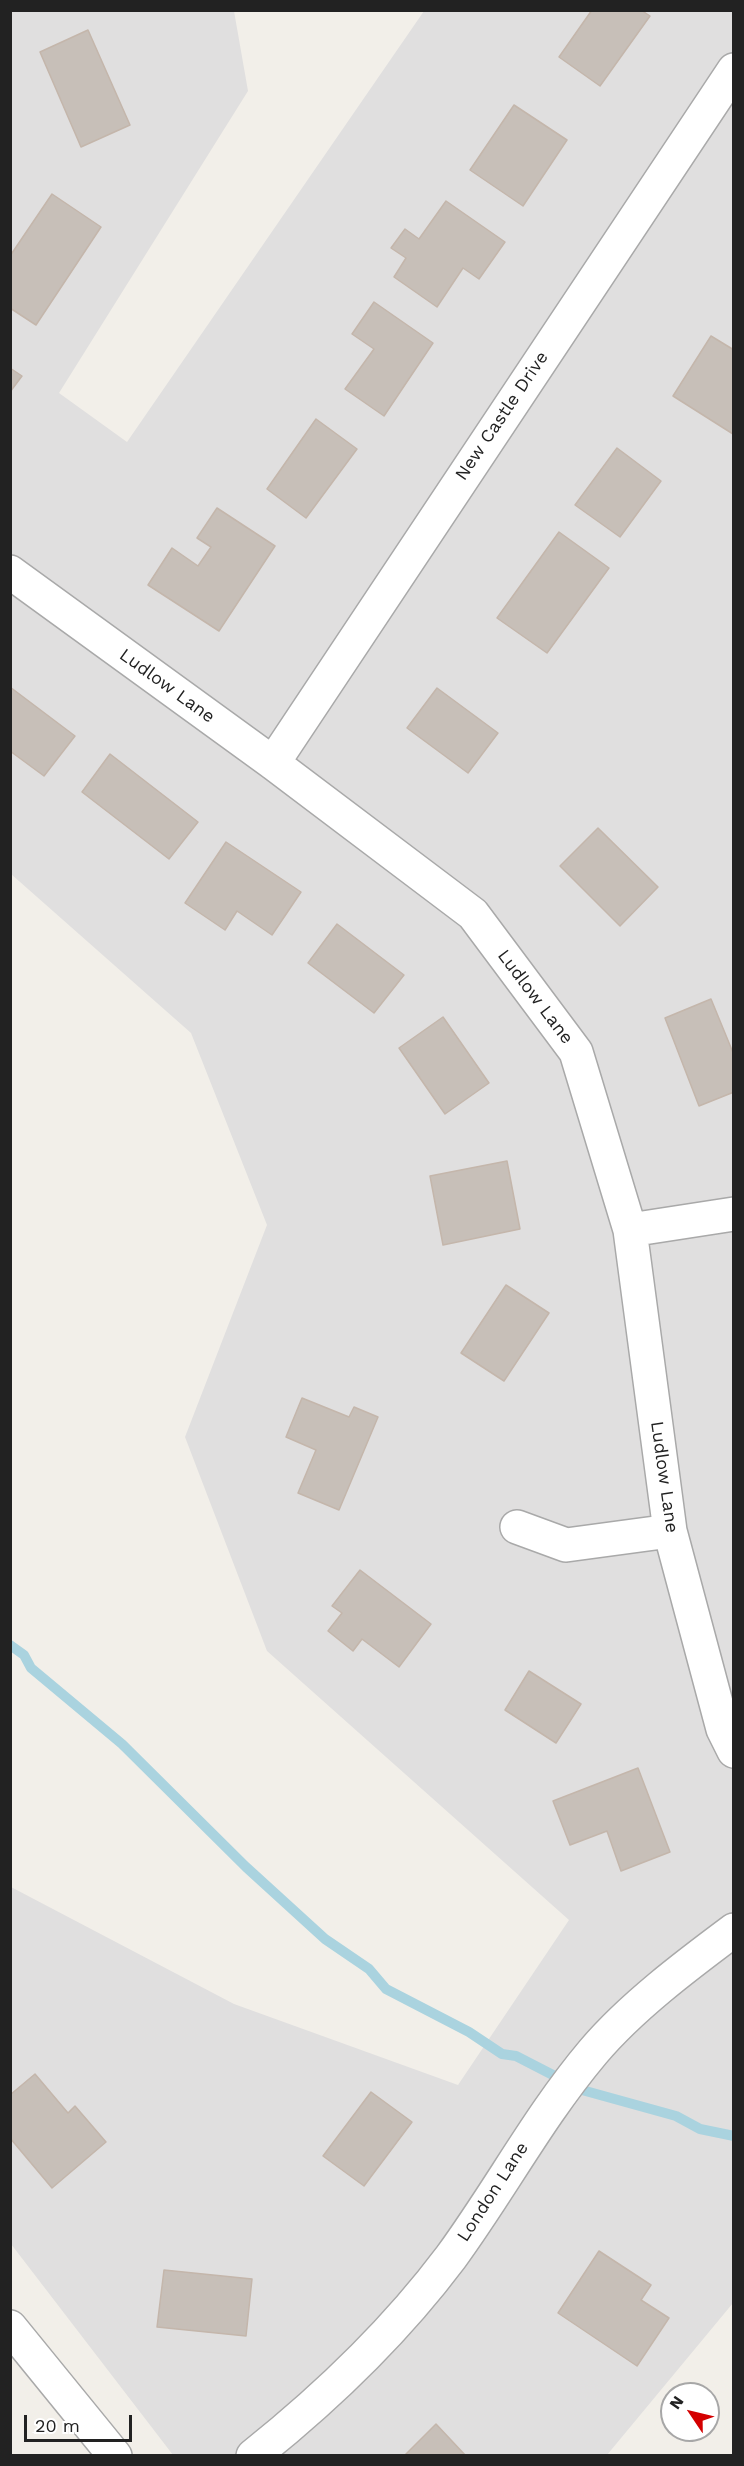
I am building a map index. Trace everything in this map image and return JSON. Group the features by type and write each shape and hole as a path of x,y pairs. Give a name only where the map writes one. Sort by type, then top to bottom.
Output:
{"street":[{"name":"New Castle Drive","path":"273,763 734,70"},
{"name":"Ludlow Lane","path":"10,572 273,763 473,914 576,1052 630,1230 670,1532 723,1729 734,1751"},
{"path":"630,1230 734,1214"},
{"path":"517,1527 566,1545 670,1532"},
{"name":"London Lane","path":"253,2456 328,2393 406,2314 452,2256 527,2139 594,2051 674,1974 734,1930"},
{"path":"10,2327 115,2456"}],"shaded area":[{"path":"11,11 234,11 248,91 59,393 127,442 424,11 733,11 733,2303 668,2382 660,2382 660,2391 607,2455 173,2455 11,2244 11,1887 234,2004 458,2085 569,1920 267,1651 185,1437 267,1225 191,1033 11,874"}],"building":[{"path":"592,10 641,10 650,16 600,86 559,57"},
{"path":"88,30 130,125 81,147 40,52"},
{"path":"514,105 567,140 523,206 470,170"},
{"path":"52,194 101,227 36,325 10,308 10,256"},
{"path":"446,201 505,242 479,279 463,268 437,307 394,277 406,258 391,248 405,229 419,239"},
{"path":"374,302 433,343 384,416 345,389 374,349 352,334"},
{"path":"711,336 734,350 733,434 673,396"},
{"path":"10,368 22,376 10,392"},
{"path":"316,419 357,449 306,518 267,489"},
{"path":"617,448 661,481 620,537 575,505"},
{"path":"217,508 275,546 219,631 148,585 172,548 198,566 211,547 197,538"},
{"path":"559,532 609,568 547,653 497,618"},
{"path":"10,687 75,736 44,776 10,751"},
{"path":"437,688 498,733 468,773 407,728"},
{"path":"110,754 198,822 169,859 82,792"},
{"path":"598,828 658,887 620,926 560,866"},
{"path":"226,842 301,892 272,935 237,911 225,930 185,903"},
{"path":"337,924 404,975 374,1013 308,963"},
{"path":"711,999 734,1055 734,1092 699,1106 665,1018"},
{"path":"443,1017 489,1083 445,1114 399,1048"},
{"path":"507,1161 520,1229 443,1245 430,1176"},
{"path":"506,1285 549,1313 504,1381 461,1353"},
{"path":"302,1398 349,1417 354,1407 378,1417 339,1510 298,1493 316,1450 286,1437"},
{"path":"360,1570 431,1624 399,1667 362,1639 353,1651 328,1631 342,1613 332,1606"},
{"path":"529,1671 581,1704 556,1743 505,1710"},
{"path":"638,1768 670,1852 621,1871 607,1831 570,1845 553,1801"},
{"path":"35,2074 68,2113 75,2106 106,2142 52,2188 10,2138 10,2095"},
{"path":"371,2092 412,2122 364,2186 323,2156"},
{"path":"599,2251 651,2285 641,2300 669,2318 637,2366 558,2313"},
{"path":"164,2270 252,2279 246,2336 157,2327"},
{"path":"436,2424 466,2456 404,2456"}],"waterway":[{"path":"10,1645 24,1655 31,1668 122,1744 246,1867 325,1939 369,1969 386,1989 469,2032 502,2054 516,2056 582,2090 676,2116 700,2129 734,2136"}]}
